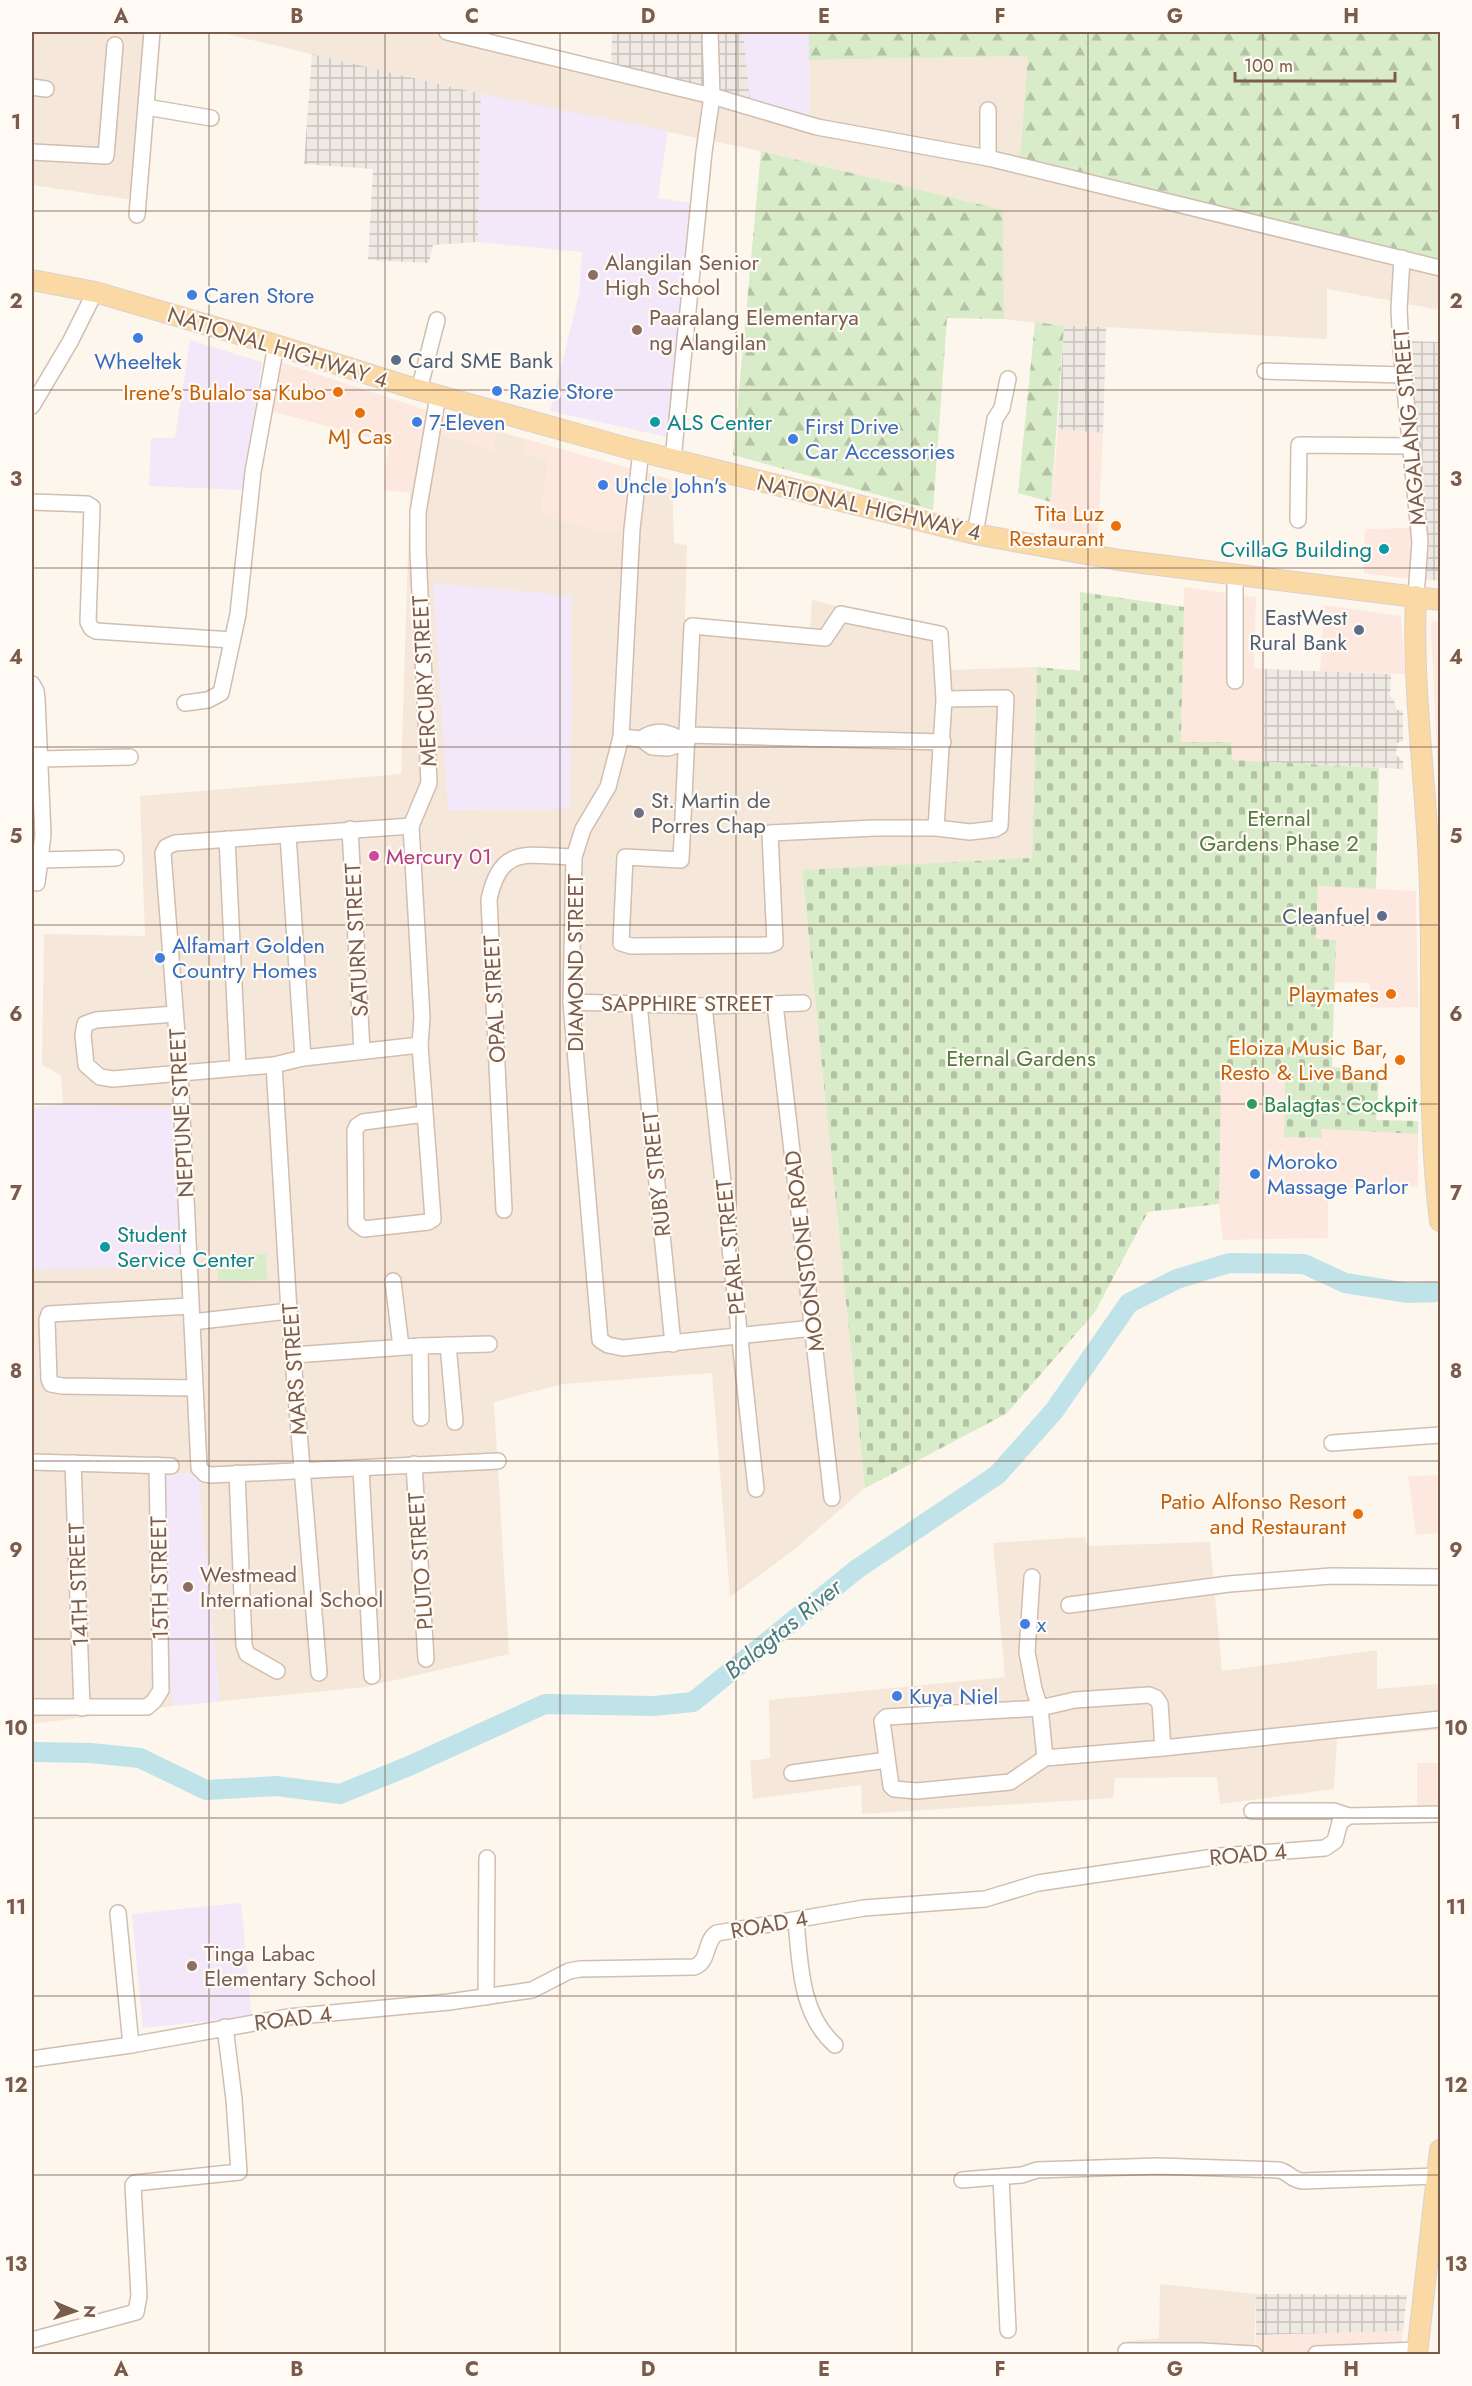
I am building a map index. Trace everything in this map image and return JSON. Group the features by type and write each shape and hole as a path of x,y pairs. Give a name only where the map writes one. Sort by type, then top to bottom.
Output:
{"main road":[{"name":"NATIONAL HIGHWAY 4","path":"32,280 95,292 438,396 641,451 975,534 1119,560 1440,600"},
{"path":"1416,596 1414,639 1430,864 1436,1149 1440,1221"},
{"path":"1417,2352 1440,2150"}],"street":[{"path":"137,215 152,32"},
{"path":"452,32 712,96 817,127 988,158 1440,267"},
{"path":"674,459 704,152 712,96 710,32"},
{"path":"32,152 106,156 115,45"},
{"path":"146,107 211,118"},
{"path":"988,110 988,158"},
{"name":"MAGALANG STREET","path":"1402,258 1399,309 1420,542 1416,596"},
{"path":"32,406 70,342 95,292"},
{"path":"419,390 437,320"},
{"path":"185,703 208,700 221,693 238,614 254,472 276,345"},
{"path":"1265,371 1404,375"},
{"path":"975,534 995,419 1002,408 1008,379"},
{"name":"MERCURY STREET","path":"424,1114 363,1122 357,1126 355,1131 356,1223 359,1227 364,1229 428,1222 433,1219 420,1046 422,1018 411,826 429,783 418,513 438,396"},
{"path":"1298,520 1299,445 1412,446"},
{"name":"DIAMOND STREET","path":"641,451 632,529 621,737 608,787 583,829 574,856 571,1002 600,1340 608,1345 623,1348 813,1328"},
{"path":"32,502 87,504 92,507 88,622 91,628 232,640"},
{"path":"1235,575 1235,681"},
{"path":"936,828 944,699 940,634 841,614 825,638 692,626 681,860 625,857 621,943 631,946 772,945 776,939 770,833 875,828 936,828 970,832 995,829 1000,826 1006,698 944,699"},
{"path":"32,684 38,699 37,835 41,860 38,883"},
{"path":"621,737 641,739 652,747 668,748 687,739 942,742"},
{"path":"39,759 130,757"},
{"name":"NEPTUNE STREET","path":"411,826 175,843 166,847 164,853 180,1074 193,1388 199,1468 206,1474 498,1461"},
{"name":"SATURN STREET","path":"350,829 362,1051"},
{"path":"288,835 303,1058"},
{"path":"227,839 238,1067"},
{"name":"OPAL STREET","path":"504,1210 489,900 493,879 505,862 519,856 574,856"},
{"path":"41,860 116,858"},
{"name":"SAPPHIRE STREET","path":"571,1002 704,1006 803,1003"},
{"name":"RUBY STREET","path":"639,1004 673,1344"},
{"name":"MOONSTONE ROAD","path":"775,1004 832,1497"},
{"name":"PEARL STREET","path":"704,1006 756,1489"},
{"path":"176,1014 96,1020 85,1024 83,1035 86,1065 100,1077 113,1079 274,1065 303,1058 420,1046"},
{"name":"MARS STREET","path":"274,1065 289,1311 319,1673"},
{"path":"393,1281 401,1347"},
{"path":"193,1388 51,1384 48,1368 47,1320 49,1314 289,1311"},
{"path":"293,1355 401,1347 489,1344"},
{"path":"448,1345 455,1422"},
{"path":"420,1346 421,1418"},
{"path":"1332,1443 1440,1435"},
{"path":"32,1462 73,1463"},
{"name":"15TH STREET","path":"73,1463 164,1466 160,1690 154,1701 147,1707 82,1708"},
{"name":"14TH STREET","path":"73,1463 82,1708"},
{"name":"PLUTO STREET","path":"414,1464 426,1659"},
{"path":"361,1468 372,1677"},
{"path":"237,1473 244,1645 247,1654 277,1671"},
{"path":"1069,1605 1229,1584 1331,1576 1440,1577"},
{"path":"1032,1577 1027,1652 1034,1689 1041,1708 1045,1758"},
{"path":"1163,1748 1160,1704 1156,1698 1149,1695 1075,1700 1041,1708 886,1717 882,1721 891,1786 894,1789 917,1791 1010,1782 1045,1758 1163,1748 1440,1719"},
{"path":"32,1707 82,1708"},
{"path":"792,1773 887,1760"},
{"path":"1252,1811 1334,1811 1349,1816 1440,1814"},
{"name":"ROAD 4","path":"32,2059 131,2045 288,2017 486,1997 532,1990 569,1971 580,1969 694,1967 701,1965 704,1961 710,1940 714,1935 892,1904 933,1904 985,1899 1038,1883 1221,1856 1325,1848 1335,1841 1340,1822 1349,1816"},
{"path":"486,1997 487,1858"},
{"path":"118,1912 131,2045"},
{"path":"796,1920 801,1976 809,2008 819,2030 835,2045"},
{"path":"32,2340 136,2312 139,2296 133,2185 135,2183 239,2172 234,2099 225,2027"},
{"path":"962,2180 1022,2175 1037,2170 1158,2166 1279,2170 1284,2171 1291,2178 1304,2181 1436,2176"},
{"path":"1001,2177 1008,2330"},
{"path":"1126,2351 1254,2355"},
{"path":"1316,2355 1417,2352"}],"shaded area":[{"path":"32,32 148,32 133,200 32,185"},
{"path":"218,32 463,32 750,98 809,119 809,60 1028,56 1440,262 1440,310 1327,289 1327,339 1064,326 1004,319 1003,210 761,151 481,94"},
{"path":"612,32 743,32 750,98 611,67"},
{"path":"743,32 809,32 810,119 750,98"},
{"path":"312,54 481,94 478,242 433,245 429,263 368,260 373,169 304,164"},
{"path":"481,94 668,131 658,198 691,203 667,437 550,411 579,295 582,252 478,242"},
{"path":"1064,326 1106,327 1103,433 1058,429"},
{"path":"190,340 262,362 243,490 149,486 151,438 175,438"},
{"path":"1405,341 1440,342 1440,581 1423,579"},
{"path":"278,361 426,410 410,493 383,490 389,443 271,411"},
{"path":"426,410 444,415 442,435 493,450 496,431 526,439 523,454 548,458 626,531 629,468 672,480 674,543 687,545 685,619 810,632 812,600 942,632 948,670 1037,667 1032,859 802,870 865,1488 796,1548 730,1597 712,1373 562,1384 494,1402 509,1654 365,1687 172,1706 32,1724 32,1108 63,1104 61,1075 42,1065 44,934 145,936 140,796 401,774 410,493"},
{"path":"444,415 496,431 493,450 441,435"},
{"path":"1058,429 1103,433 1098,537 1049,528"},
{"path":"526,439 629,468 626,531 597,532 541,514 548,459 523,454"},
{"path":"1412,528 1411,579 1364,573 1365,529"},
{"path":"433,583 571,596 572,707 569,809 448,810"},
{"path":"1184,587 1256,597 1254,668 1265,669 1263,762 1231,760 1231,742 1181,742"},
{"path":"1324,605 1401,616 1405,674 1320,671"},
{"path":"1432,621 1440,622 1440,819 1431,629"},
{"path":"1265,669 1391,674 1390,696 1397,710 1403,711 1403,741 1397,743 1396,755 1403,761 1403,769 1263,762"},
{"path":"1318,886 1416,891 1418,1007 1370,1008 1370,983 1334,982 1336,940 1316,940"},
{"path":"1220,1071 1285,1075 1284,1137 1321,1138 1321,1129 1418,1134 1418,1187 1328,1188 1328,1238 1223,1240 1219,1204"},
{"path":"63,1104 174,1108 180,1265 32,1270 32,1108"},
{"name":"Westmead International School","path":"162,1473 198,1473 220,1701 172,1706"},
{"path":"1440,1475 1440,1533 1416,1535 1408,1476"},
{"path":"1085,1537 1087,1546 1210,1542 1222,1671 1377,1650 1377,1689 1440,1684 1440,1730 1337,1739 1334,1789 1220,1804 1217,1777 1115,1778 1113,1798 862,1814 861,1785 753,1799 750,1761 770,1758 769,1700 1005,1677 993,1543"},
{"path":"1417,1763 1440,1763 1440,1810 1417,1811"},
{"name":"Tinga Labac Elementary School","path":"241,1903 252,2017 143,2028 132,1914"},
{"path":"1160,2284 1256,2294 1254,2354 1121,2354 1121,2342 1159,2338"},
{"path":"1256,2294 1407,2295 1403,2331 1256,2335"},
{"path":"1403,2331 1400,2354 1254,2354 1256,2335"}],"green space":[{"path":"809,32 1440,32 1440,262 1020,160 1028,56 809,60"},
{"path":"761,151 1003,210 1004,319 947,318 933,510 733,455"},
{"path":"1035,322 1064,326 1051,502 1018,493"},
{"name":"Eternal Gardens","path":"1080,592 1184,607 1181,742 1231,742 1232,760 1379,768 1376,889 1318,886 1316,939 1336,940 1332,1067 1380,1071 1376,1120 1418,1121 1418,1134 1321,1129 1322,1138 1284,1137 1285,1075 1221,1071 1219,1204 1148,1212 1095,1312 1006,1414 865,1488 802,870 1032,858 1037,667 1080,671"},
{"path":"266,1254 267,1280 218,1281 218,1255"}],"waterway":[{"name":"Balagtas River","path":"32,1752 90,1753 140,1758 206,1790 276,1786 340,1794 409,1766 545,1704 654,1706 693,1702 857,1569 997,1475 1054,1411 1129,1303 1177,1279 1229,1263 1304,1264 1345,1283 1408,1293 1440,1292"}],"place":[{"name":"Alangilan Senior High School","path":"593,275"},
{"name":"Caren Store","path":"192,295"},
{"name":"Paaralang Elementarya ng Alangilan","path":"637,330"},
{"name":"Wheeltek","path":"138,338"},
{"name":"Card SME Bank","path":"396,360"},
{"name":"Razie Store","path":"497,391"},
{"name":"Irene's Bulalo sa Kubo","path":"338,392"},
{"name":"MJ Cas","path":"360,413"},
{"name":"7-Eleven","path":"417,422"},
{"name":"ALS Center","path":"655,422"},
{"name":"First Drive Car Accessories","path":"793,439"},
{"name":"Uncle John's","path":"603,485"},
{"name":"Tita Luz Restaurant","path":"1116,526"},
{"name":"CvillaG Building","path":"1384,549"},
{"name":"EastWest Rural Bank","path":"1359,630"},
{"name":"St. Martin de Porres Chap","path":"639,813"},
{"name":"Mercury 01","path":"374,856"},
{"name":"Cleanfuel","path":"1382,916"},
{"name":"Alfamart Golden Country Homes","path":"160,958"},
{"name":"Playmates","path":"1391,994"},
{"name":"Eloiza Music Bar, Resto & Live Band","path":"1400,1060"},
{"name":"Balagtas Cockpit","path":"1252,1104"},
{"name":"Moroko Massage Parlor","path":"1255,1174"},
{"name":"Student Service Center","path":"105,1247"},
{"name":"Patio Alfonso Resort and Restaurant","path":"1358,1514"},
{"name":"Westmead International School","path":"188,1587"},
{"name":"x","path":"1025,1624"},
{"name":"Kuya Niel","path":"897,1696"},
{"name":"Tinga Labac Elementary School","path":"192,1966"}],"park label":[{"name":"Eternal Gardens Phase 2","path":"1279,830"}]}
